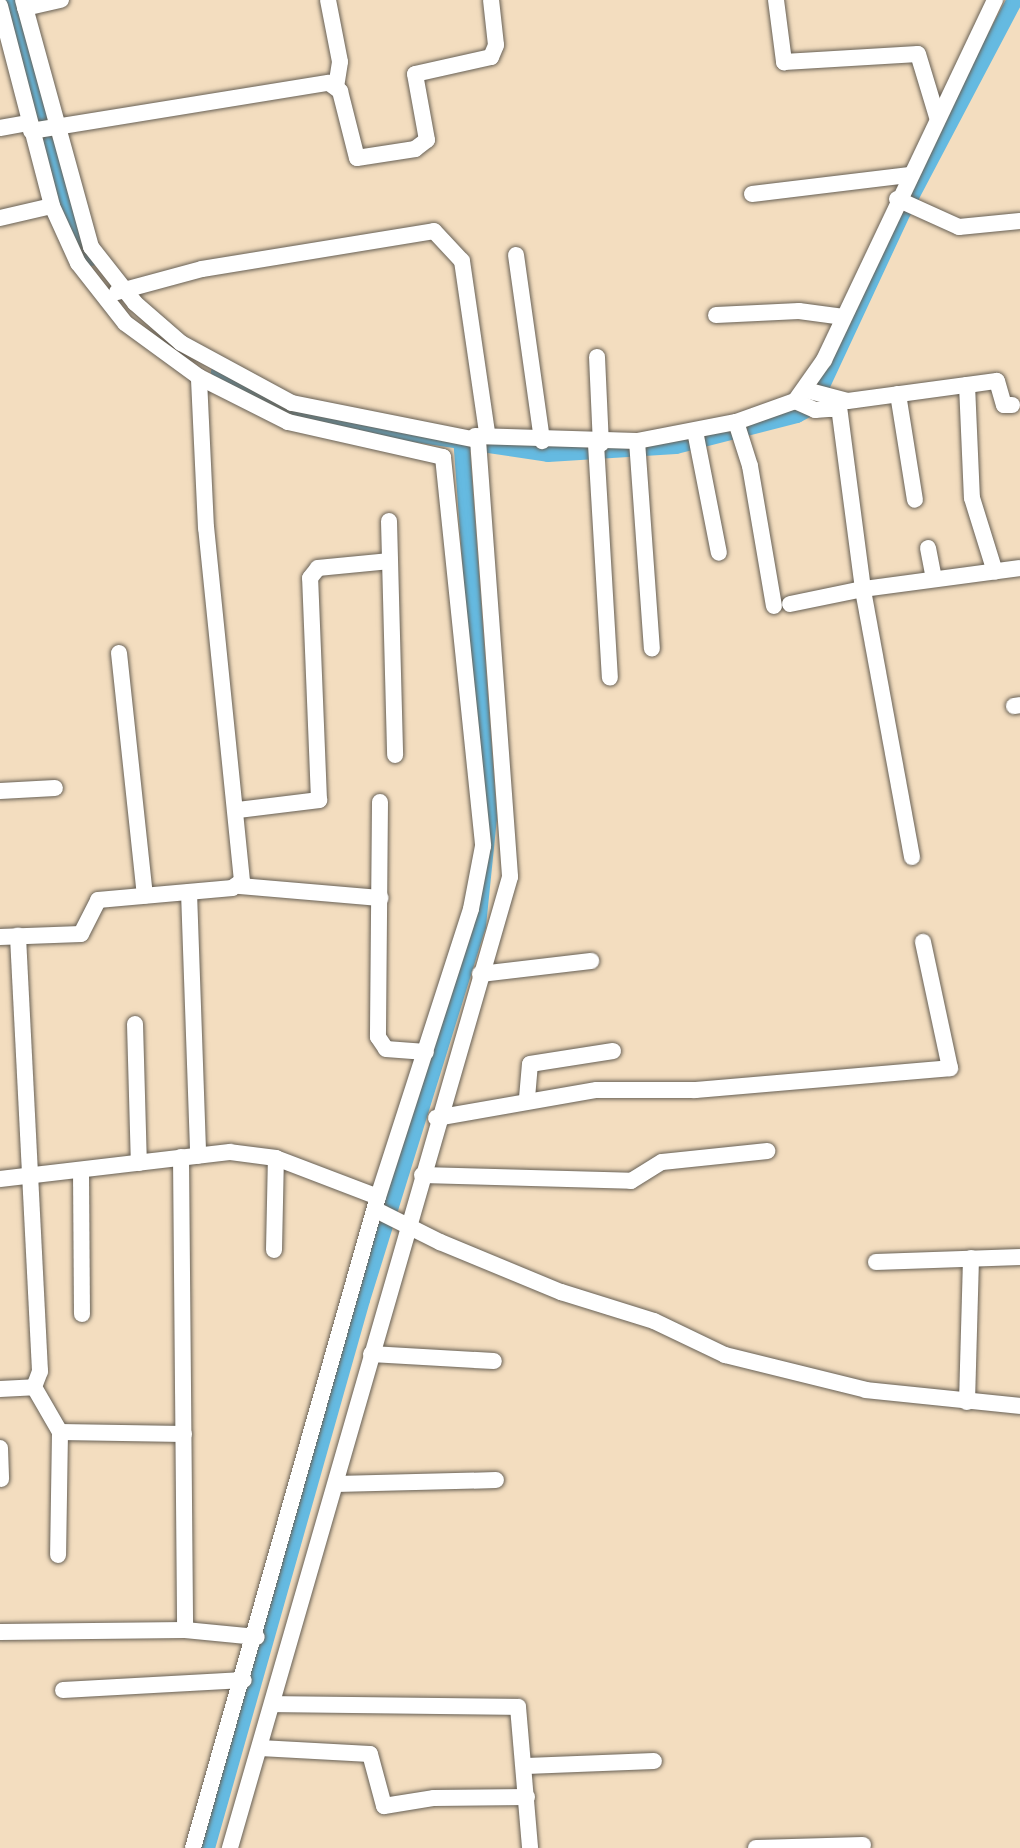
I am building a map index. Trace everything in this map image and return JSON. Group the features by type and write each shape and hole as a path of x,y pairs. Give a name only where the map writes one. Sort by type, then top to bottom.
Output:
{"street":[{"path":"61,0 24,4 52,206 78,263 181,343 292,402 391,426 480,441 542,441 597,449 637,448 696,440 738,429 804,395 905,203 910,175 995,0"},
{"path":"328,0 340,69 336,86 357,159 423,145 415,74 491,57 496,45 491,0"},
{"path":"776,0 784,62 918,54 937,117"},
{"path":"0,6 40,127 91,247 136,334 199,377 306,429 429,452 448,467 483,846 426,1052 194,1848"},
{"path":"0,128 40,127 205,99 336,86"},
{"path":"751,194 910,175"},
{"path":"905,203 958,227 1020,221"},
{"path":"0,218 52,206"},
{"path":"116,294 202,269 434,231 462,261 480,441 510,877 436,1118 337,1484 230,1848"},
{"path":"516,255 542,441"},
{"path":"716,315 799,311 844,317"},
{"path":"597,357 597,449 610,678"},
{"path":"199,377 206,528 238,810 239,886"},
{"path":"834,399 997,381 1004,405 1012,405"},
{"path":"967,385 972,498 995,572"},
{"path":"898,394 915,500"},
{"path":"804,395 815,410 831,410 834,399"},
{"path":"834,399 863,589 912,856"},
{"path":"738,429 782,605 863,589 1020,568"},
{"path":"696,440 719,553"},
{"path":"637,448 652,648"},
{"path":"389,521 395,755"},
{"path":"928,548 934,578"},
{"path":"238,810 319,800 310,578 318,568 390,561"},
{"path":"119,653 145,896"},
{"path":"0,791 55,788"},
{"path":"380,802 380,1044 426,1052"},
{"path":"0,937 81,933 92,903 239,886 380,898"},
{"path":"189,892 198,1156"},
{"path":"18,936 40,1371 34,1387"},
{"path":"436,1118 527,1098 950,1068 923,942"},
{"path":"480,974 591,961"},
{"path":"135,1024 139,1163"},
{"path":"527,1098 530,1064 613,1051"},
{"path":"422,1175 631,1181 662,1162 767,1151"},
{"path":"181,1157 185,1630"},
{"path":"0,1179 31,1180 181,1157 276,1158 407,1223 725,1355 866,1390 1020,1406"},
{"path":"274,1250 276,1158"},
{"path":"81,1172 82,1314"},
{"path":"967,1402 971,1258"},
{"path":"876,1262 1020,1258"},
{"path":"371,1354 494,1361"},
{"path":"0,1389 34,1387"},
{"path":"34,1387 60,1432 58,1555"},
{"path":"60,1432 184,1434"},
{"path":"0,1448 1,1479"},
{"path":"337,1484 496,1480"},
{"path":"0,1632 185,1630 257,1637"},
{"path":"63,1690 244,1680"},
{"path":"273,1704 507,1702 523,1717 530,1848"},
{"path":"260,1748 370,1754 384,1806 434,1798 527,1797"},
{"path":"526,1766 654,1761"},
{"path":"756,1848 863,1845"}],"waterway":[{"path":"12,0 68,215 92,258"},
{"path":"219,372 268,400 332,422 548,454 676,446 797,415 812,407 903,212 1015,0"},
{"path":"207,1848 362,1300 478,926 489,818 462,446"}]}
